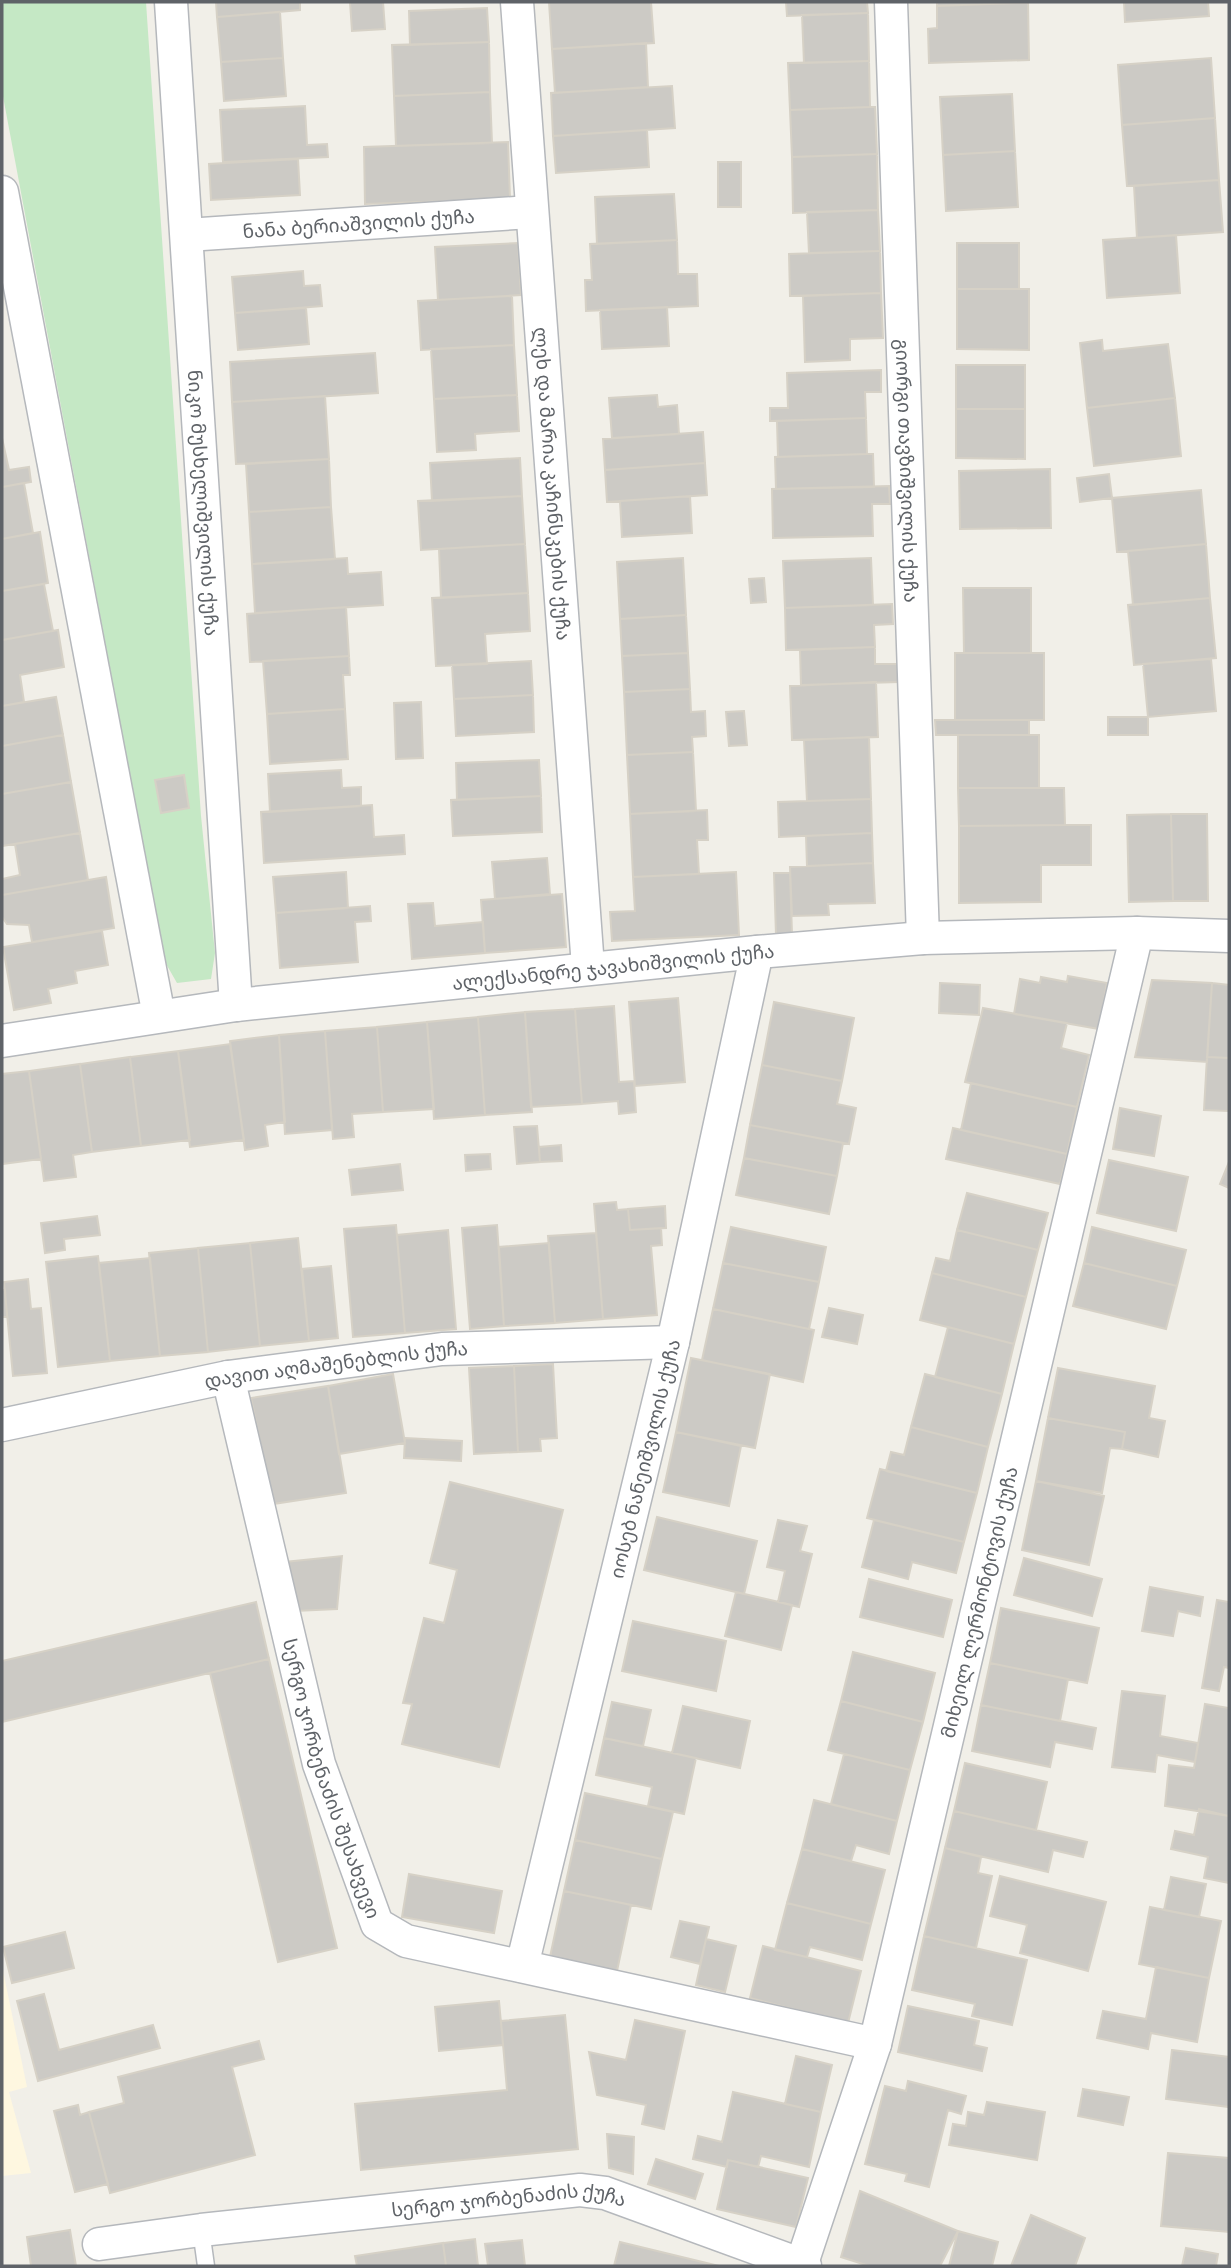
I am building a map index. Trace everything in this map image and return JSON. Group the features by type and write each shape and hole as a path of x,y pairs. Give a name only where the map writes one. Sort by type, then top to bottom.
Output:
{"street":[{"name":"ნიკო მუსხელიშვილის ქუჩა","path":"172,2 236,1004"},
{"name":"ლეხ და მარია კაჩინსკების ქუჩა","path":"517,2 530,212 588,967"},
{"name":"გიორგი თავზიშვილის ქუჩა","path":"891,2 923,938"},
{"path":"2,192 8,256 159,1016"},
{"name":"ნანა ბერიაშვილის ქუჩა","path":"187,235 530,212"},
{"name":"ალექსანდრე ჯავახიშვილის ქუჩა","path":"2,1041 236,1004 757,952 923,938 1137,933 1229,936"},
{"name":"მიხეილ ლერმონტოვის ქუჩა","path":"802,2266 875,2043 1137,933"},
{"name":"იოსებ ნანეიშვილის ქუჩა","path":"522,1966 673,1342 757,952"},
{"name":"დავით აღმაშენებლის ქუჩა","path":"2,1425 228,1377 442,1349 673,1342"},
{"name":"სერგო ჯორბენაძის შესახვევი","path":"228,1377 319,1764 377,1924 406,1941 875,2043"},
{"name":"სერგო ჯორბენაძის ქუჩა","path":"99,2244 201,2230 580,2190 605,2193 802,2266"}],"lane":[{"path":"201,2230 206,2266"}],"shaded area":[{"path":"2,1966 27,2087 9,2092 31,2173 2,2176"}],"green space":[{"path":"2,2 146,2 201,816 215,953 211,979 177,983 165,962 2,91"}],"building":[{"path":"216,2 300,2 300,10 217,17"},
{"path":"350,2 383,2 385,29 352,31"},
{"path":"549,2 651,2 654,43 552,49"},
{"path":"786,2 867,2 868,13 787,16"},
{"path":"937,2 1016,2 1016,3 937,6"},
{"path":"1124,2 1208,2 1209,16 1125,22"},
{"path":"1028,3 1029,60 929,63 928,29 937,28 937,6"},
{"path":"487,8 489,42 410,45 409,11"},
{"path":"280,12 283,58 221,62 217,17"},
{"path":"868,13 869,61 804,63 802,15"},
{"path":"489,42 490,92 394,96 392,45"},
{"path":"646,43 648,87 555,93 552,49"},
{"path":"283,58 286,96 224,101 221,62"},
{"path":"1211,58 1215,118 1122,125 1118,65"},
{"path":"869,61 870,107 790,110 788,63"},
{"path":"672,86 675,128 553,136 551,93"},
{"path":"490,92 492,143 396,146 394,96"},
{"path":"1012,94 1015,151 943,155 940,97"},
{"path":"305,106 307,145 327,144 328,157 223,162 220,110"},
{"path":"875,107 877,154 792,157 790,110"},
{"path":"1215,118 1219,180 1127,186 1122,125"},
{"path":"647,130 649,167 556,173 553,136"},
{"path":"508,142 510,199 365,204 364,147"},
{"path":"1015,151 1018,207 946,211 943,155"},
{"path":"877,154 878,210 793,213 792,157"},
{"path":"298,159 300,195 211,200 209,164"},
{"path":"718,162 741,162 741,207 718,207"},
{"path":"1219,180 1223,232 1137,238 1134,186"},
{"path":"674,194 677,240 597,244 595,197"},
{"path":"878,210 880,251 809,253 807,212"},
{"path":"1176,235 1180,293 1107,298 1103,240"},
{"path":"677,240 678,274 697,274 698,306 586,311 585,280 592,280 590,244"},
{"path":"518,243 521,295 438,300 435,247"},
{"path":"957,243 1019,243 1019,289 957,289"},
{"path":"880,251 881,293 790,296 789,254"},
{"path":"303,271 304,286 320,285 322,306 235,313 232,277"},
{"path":"957,289 1029,289 1029,350 957,349"},
{"path":"881,293 883,338 850,339 850,360 805,362 803,296"},
{"path":"512,296 514,345 421,350 418,301"},
{"path":"667,307 669,346 602,349 600,310"},
{"path":"306,308 309,344 238,350 235,313"},
{"path":"1102,340 1103,351 1168,344 1175,398 1087,408 1080,343"},
{"path":"514,345 517,395 434,399 431,349"},
{"path":"375,353 378,393 232,402 230,362"},
{"path":"956,365 1025,365 1025,409 956,409"},
{"path":"881,370 881,392 865,392 866,418 770,421 770,408 788,408 787,373"},
{"path":"517,395 519,431 475,434 476,450 437,452 434,399"},
{"path":"657,395 658,407 677,405 679,434 612,438 609,398"},
{"path":"325,396 329,459 236,464 232,402"},
{"path":"1175,398 1181,456 1094,466 1087,408"},
{"path":"956,409 1025,409 1025,459 956,458"},
{"path":"866,418 867,454 778,457 777,421"},
{"path":"703,432 705,463 605,470 603,439"},
{"path":"2,438 9,470 29,467 31,482 2,487"},
{"path":"873,454 874,487 776,489 775,457"},
{"path":"520,458 522,496 432,501 430,463"},
{"path":"329,459 331,507 249,512 246,464"},
{"path":"705,463 707,495 607,502 605,470"},
{"path":"1050,469 1051,528 960,529 959,471"},
{"path":"1109,474 1112,498 1080,502 1077,478"},
{"path":"24,483 33,533 2,539 2,487"},
{"path":"889,486 890,504 872,504 873,536 773,538 772,489"},
{"path":"1201,490 1206,544 1117,552 1112,498"},
{"path":"522,496 525,544 421,550 418,501"},
{"path":"690,496 692,533 622,537 620,501"},
{"path":"331,507 335,559 252,564 249,512"},
{"path":"40,532 48,583 2,591 2,539"},
{"path":"525,544 528,593 441,598 439,549"},
{"path":"1206,544 1210,598 1133,605 1128,551"},
{"path":"347,558 348,574 381,572 383,605 255,613 252,564"},
{"path":"683,558 686,615 620,619 617,562"},
{"path":"871,558 873,605 785,608 783,561"},
{"path":"764,578 766,602 751,603 749,579"},
{"path":"44,584 53,631 2,640 2,591"},
{"path":"963,588 1031,588 1031,653 964,653"},
{"path":"528,593 530,631 485,634 487,664 436,666 432,598"},
{"path":"1210,598 1216,658 1134,665 1128,605"},
{"path":"892,604 893,624 874,625 875,647 786,650 785,608"},
{"path":"346,607 349,656 250,662 247,614"},
{"path":"686,615 688,653 622,656 620,619"},
{"path":"58,630 64,667 20,675 24,702 2,706 2,640"},
{"path":"875,647 875,664 898,664 898,682 801,685 800,650"},
{"path":"688,653 690,689 624,692 622,656"},
{"path":"955,653 1044,653 1044,720 955,720"},
{"path":"349,656 350,675 343,675 345,709 267,714 263,661"},
{"path":"1211,659 1216,711 1148,717 1143,664"},
{"path":"531,661 533,695 454,699 452,665"},
{"path":"876,682 878,737 792,740 790,686"},
{"path":"690,689 691,712 705,711 706,736 692,737 693,752 627,755 624,692"},
{"path":"533,695 534,732 456,736 454,699"},
{"path":"56,697 63,735 2,746 2,706"},
{"path":"421,702 423,758 396,759 394,703"},
{"path":"345,709 348,759 270,764 267,714"},
{"path":"744,711 747,745 729,746 726,712"},
{"path":"1108,717 1148,717 1148,735 1108,735"},
{"path":"935,720 1029,720 1029,735 936,735"},
{"path":"63,735 71,782 2,794 2,746"},
{"path":"958,735 1039,735 1039,788 958,788"},
{"path":"869,737 871,799 807,801 804,740"},
{"path":"693,752 696,811 630,814 627,755"},
{"path":"539,760 541,796 457,800 456,763"},
{"path":"341,770 342,788 361,787 361,806 270,812 268,774"},
{"path":"184,775 189,808 161,813 155,780"},
{"path":"71,782 80,833 2,846 2,794"},
{"path":"958,788 1064,788 1065,825 959,826"},
{"path":"541,796 542,832 453,836 451,800"},
{"path":"871,799 872,833 779,837 778,802"},
{"path":"372,805 374,837 404,835 405,854 264,863 261,812"},
{"path":"707,810 708,840 697,840 699,874 633,877 630,814"},
{"path":"1171,814 1207,814 1208,901 1173,901"},
{"path":"1171,814 1173,901 1129,902 1127,815"},
{"path":"1091,825 1091,865 1041,865 1041,902 959,903 959,826"},
{"path":"80,833 88,880 2,895 2,879 20,875 15,844"},
{"path":"872,833 873,863 807,866 806,836"},
{"path":"547,858 550,894 495,899 492,862"},
{"path":"873,863 875,903 828,904 829,915 792,916 790,867"},
{"path":"346,872 348,908 276,913 273,877"},
{"path":"736,872 739,935 612,941 610,912 635,911 633,877"},
{"path":"774,873 790,873 792,934 776,935"},
{"path":"106,877 114,928 32,942 29,925 7,924 2,917 2,895"},
{"path":"562,894 566,947 485,953 481,900"},
{"path":"433,903 435,926 483,922 485,953 412,959 408,904"},
{"path":"370,906 371,921 355,922 358,962 280,968 276,913"},
{"path":"102,931 108,965 75,971 77,983 48,989 51,1003 14,1010 3,947"},
{"path":"1068,976 1107,983 1099,1029 1014,1014 1020,979 1040,983 1041,977 1067,982"},
{"path":"1152,980 1212,983 1207,1062 1135,1057"},
{"path":"940,983 980,985 979,1015 939,1013"},
{"path":"1212,983 1229,985 1229,1058 1207,1057"},
{"path":"678,998 685,1082 635,1086 629,1002"},
{"path":"774,1002 854,1018 842,1081 762,1065"},
{"path":"614,1006 619,1082 634,1081 636,1112 619,1114 618,1101 582,1104 575,1009"},
{"path":"983,1008 1067,1023 1061,1048 1089,1055 1077,1107 965,1082"},
{"path":"575,1009 582,1104 531,1107 525,1012"},
{"path":"525,1012 532,1112 485,1115 478,1017"},
{"path":"478,1017 485,1115 434,1119 427,1022"},
{"path":"427,1022 434,1109 383,1112 377,1027"},
{"path":"377,1027 383,1112 352,1114 354,1137 333,1139 325,1031"},
{"path":"325,1031 332,1130 285,1134 279,1035"},
{"path":"279,1035 285,1122 265,1125 268,1146 245,1150 230,1041"},
{"path":"230,1044 244,1140 190,1147 178,1051"},
{"path":"178,1051 190,1140 141,1146 130,1057"},
{"path":"130,1057 141,1146 92,1152 80,1064"},
{"path":"1207,1057 1229,1058 1228,1111 1204,1110"},
{"path":"80,1064 92,1152 73,1155 76,1177 44,1181 29,1071"},
{"path":"762,1065 842,1081 837,1104 856,1108 849,1144 750,1125"},
{"path":"29,1071 41,1159 2,1164 2,1074"},
{"path":"971,1083 1077,1107 1067,1154 961,1130"},
{"path":"1120,1108 1161,1116 1154,1156 1113,1149"},
{"path":"750,1125 843,1143 837,1176 744,1158"},
{"path":"537,1126 540,1162 517,1164 514,1127"},
{"path":"953,1128 1067,1154 1060,1184 946,1159"},
{"path":"561,1145 562,1161 540,1162 539,1147"},
{"path":"490,1154 491,1169 466,1171 465,1155"},
{"path":"744,1158 837,1176 829,1214 736,1195"},
{"path":"1109,1160 1188,1177 1176,1231 1097,1213"},
{"path":"1229,1162 1229,1188 1220,1184"},
{"path":"400,1164 403,1190 352,1195 349,1170"},
{"path":"967,1193 1048,1213 1038,1250 957,1230"},
{"path":"616,1202 617,1210 628,1209 630,1230 661,1228 662,1245 651,1246 657,1315 603,1319 594,1204"},
{"path":"665,1206 666,1228 630,1230 628,1209"},
{"path":"97,1216 100,1235 64,1239 65,1250 45,1253 41,1223"},
{"path":"396,1225 405,1333 353,1337 344,1229"},
{"path":"497,1225 504,1326 470,1329 462,1228"},
{"path":"731,1227 826,1247 819,1282 723,1263"},
{"path":"1092,1227 1186,1250 1177,1286 1084,1263"},
{"path":"448,1230 456,1329 405,1333 397,1235"},
{"path":"957,1230 1038,1250 1026,1297 932,1273 936,1258 950,1261"},
{"path":"596,1233 603,1319 555,1323 548,1236"},
{"path":"298,1238 309,1341 260,1346 250,1243"},
{"path":"250,1243 260,1346 208,1352 198,1248"},
{"path":"549,1243 555,1323 504,1326 499,1247"},
{"path":"198,1248 208,1352 160,1356 149,1253"},
{"path":"98,1256 110,1361 58,1367 46,1262"},
{"path":"150,1258 160,1356 110,1361 99,1263"},
{"path":"723,1263 819,1282 809,1329 713,1309"},
{"path":"1084,1263 1177,1286 1166,1329 1073,1306"},
{"path":"331,1266 338,1338 309,1341 302,1269"},
{"path":"932,1273 1026,1297 1014,1344 920,1320"},
{"path":"28,1279 31,1309 41,1308 47,1373 13,1376 4,1282"},
{"path":"2,1290 5,1290 7,1317 2,1317"},
{"path":"829,1308 863,1315 857,1344 822,1337"},
{"path":"713,1309 814,1330 803,1382 702,1360"},
{"path":"948,1327 1014,1344 1002,1394 935,1377"},
{"path":"691,1358 770,1374 755,1448 676,1432"},
{"path":"553,1364 557,1438 540,1439 541,1451 518,1452 514,1366"},
{"path":"514,1366 518,1452 474,1454 469,1368"},
{"path":"1058,1368 1155,1386 1149,1418 1165,1421 1158,1457 1122,1449 1125,1432 1048,1418"},
{"path":"393,1374 405,1443 339,1454 328,1386"},
{"path":"925,1374 1002,1394 988,1447 911,1427"},
{"path":"328,1386 346,1493 273,1504 251,1398"},
{"path":"1048,1418 1125,1432 1122,1449 1110,1448 1102,1493 1036,1481"},
{"path":"911,1427 988,1447 977,1493 886,1471 891,1452 904,1455"},
{"path":"676,1432 741,1446 729,1506 663,1492"},
{"path":"405,1438 462,1441 461,1461 404,1458"},
{"path":"880,1469 977,1493 964,1542 867,1518"},
{"path":"1036,1481 1104,1496 1089,1565 1022,1550"},
{"path":"450,1482 563,1510 499,1767 402,1744 412,1704 403,1703 424,1618 444,1623 457,1570 430,1563"},
{"path":"657,1517 757,1541 744,1594 644,1570"},
{"path":"778,1520 807,1526 800,1551 812,1554 799,1607 778,1602 785,1571 767,1567"},
{"path":"874,1520 964,1542 956,1573 912,1562 908,1579 862,1567"},
{"path":"342,1556 337,1609 295,1611 285,1562"},
{"path":"1024,1558 1102,1579 1092,1616 1014,1595"},
{"path":"869,1579 952,1600 943,1637 860,1617"},
{"path":"1150,1587 1203,1597 1200,1616 1178,1611 1173,1636 1142,1631"},
{"path":"736,1592 792,1605 781,1650 725,1636"},
{"path":"1217,1600 1229,1602 1229,1668 1224,1667 1219,1691 1202,1688"},
{"path":"256,1602 269,1659 2,1722 2,1661"},
{"path":"1001,1608 1099,1628 1087,1683 990,1663"},
{"path":"633,1621 726,1641 716,1691 622,1671"},
{"path":"853,1652 935,1673 923,1722 841,1701"},
{"path":"269,1659 337,1948 278,1962 210,1673"},
{"path":"990,1663 1068,1679 1060,1721 981,1705"},
{"path":"1122,1691 1165,1696 1160,1736 1198,1743 1195,1762 1157,1755 1155,1772 1112,1767"},
{"path":"841,1701 923,1722 910,1770 828,1750"},
{"path":"612,1702 651,1710 643,1746 604,1738"},
{"path":"1205,1704 1229,1708 1229,1816 1165,1806 1169,1765 1194,1768"},
{"path":"981,1705 1096,1728 1092,1749 1055,1742 1050,1767 972,1751"},
{"path":"683,1706 750,1721 740,1768 672,1753"},
{"path":"604,1738 696,1758 684,1814 648,1806 652,1787 596,1775"},
{"path":"844,1754 910,1770 897,1821 831,1804"},
{"path":"965,1763 1047,1782 1036,1830 954,1811"},
{"path":"585,1793 673,1812 662,1859 575,1840"},
{"path":"814,1800 897,1821 889,1854 856,1845 851,1861 802,1849"},
{"path":"1199,1809 1229,1816 1229,1883 1204,1878 1208,1857 1171,1849 1175,1831 1194,1835"},
{"path":"954,1811 1087,1842 1083,1857 1053,1850 1048,1872 945,1848"},
{"path":"575,1840 662,1859 651,1909 564,1891"},
{"path":"945,1848 981,1857 978,1873 992,1876 976,1948 924,1936"},
{"path":"802,1849 885,1870 871,1924 787,1903"},
{"path":"409,1874 502,1891 494,1933 402,1917"},
{"path":"1000,1876 1106,1902 1088,1971 1020,1953 1027,1925 990,1916"},
{"path":"1171,1877 1206,1884 1199,1917 1164,1910"},
{"path":"564,1891 631,1905 617,1971 550,1957"},
{"path":"787,1903 871,1924 862,1960 810,1947 807,1957 775,1950"},
{"path":"1150,1907 1221,1921 1209,1978 1139,1964"},
{"path":"680,1921 709,1927 700,1964 671,1957"},
{"path":"65,1932 74,1968 12,1983 3,1947"},
{"path":"924,1936 1027,1960 1012,2025 972,2016 975,2004 912,1990"},
{"path":"706,1939 736,1946 725,1992 696,1985"},
{"path":"763,1946 861,1971 848,2023 750,1998"},
{"path":"1156,1967 1209,1978 1197,2042 1151,2033 1148,2049 1097,2038 1103,2011 1146,2019"},
{"path":"44,1994 59,2050 153,2025 160,2048 38,2081 17,2001"},
{"path":"499,2001 503,2045 439,2051 435,2007"},
{"path":"908,2006 979,2021 974,2045 987,2048 982,2071 898,2052"},
{"path":"565,2015 578,2149 361,2170 355,2104 507,2090 501,2021"},
{"path":"635,2020 685,2031 664,2129 642,2124 646,2105 597,2095 589,2052 626,2060"},
{"path":"259,2041 264,2059 232,2067 255,2155 110,2193 89,2112 124,2103 118,2077"},
{"path":"1172,2050 1229,2057 1229,2107 1166,2099"},
{"path":"796,2056 832,2065 821,2112 785,2104"},
{"path":"908,2081 966,2096 961,2114 948,2110 929,2187 905,2181 907,2174 865,2164 885,2086 906,2091"},
{"path":"1083,2089 1129,2097 1123,2125 1078,2116"},
{"path":"733,2092 821,2112 809,2167 761,2156 758,2167 728,2160 727,2167 693,2159 698,2136 722,2142"},
{"path":"987,2102 1045,2112 1037,2160 949,2145 953,2124 966,2126 968,2112 984,2115"},
{"path":"78,2105 80,2115 89,2112 108,2184 75,2192 54,2111"},
{"path":"607,2134 634,2137 633,2174 609,2168"},
{"path":"1168,2153 1229,2158 1229,2232 1161,2226"},
{"path":"656,2159 703,2174 695,2199 648,2184"},
{"path":"728,2160 808,2178 796,2227 717,2209"},
{"path":"860,2191 958,2231 940,2266 869,2266 841,2257"},
{"path":"1031,2215 1085,2238 1075,2266 1011,2266"},
{"path":"70,2230 76,2266 31,2266 27,2237"},
{"path":"958,2231 998,2242 992,2266 949,2266"},
{"path":"475,2239 478,2266 446,2266 443,2243"},
{"path":"522,2240 525,2266 488,2266 485,2244"},
{"path":"620,2242 719,2266 614,2266"},
{"path":"443,2243 446,2266 357,2266 355,2256"},
{"path":"1186,2248 1218,2254 1216,2266 1182,2266"}]}
